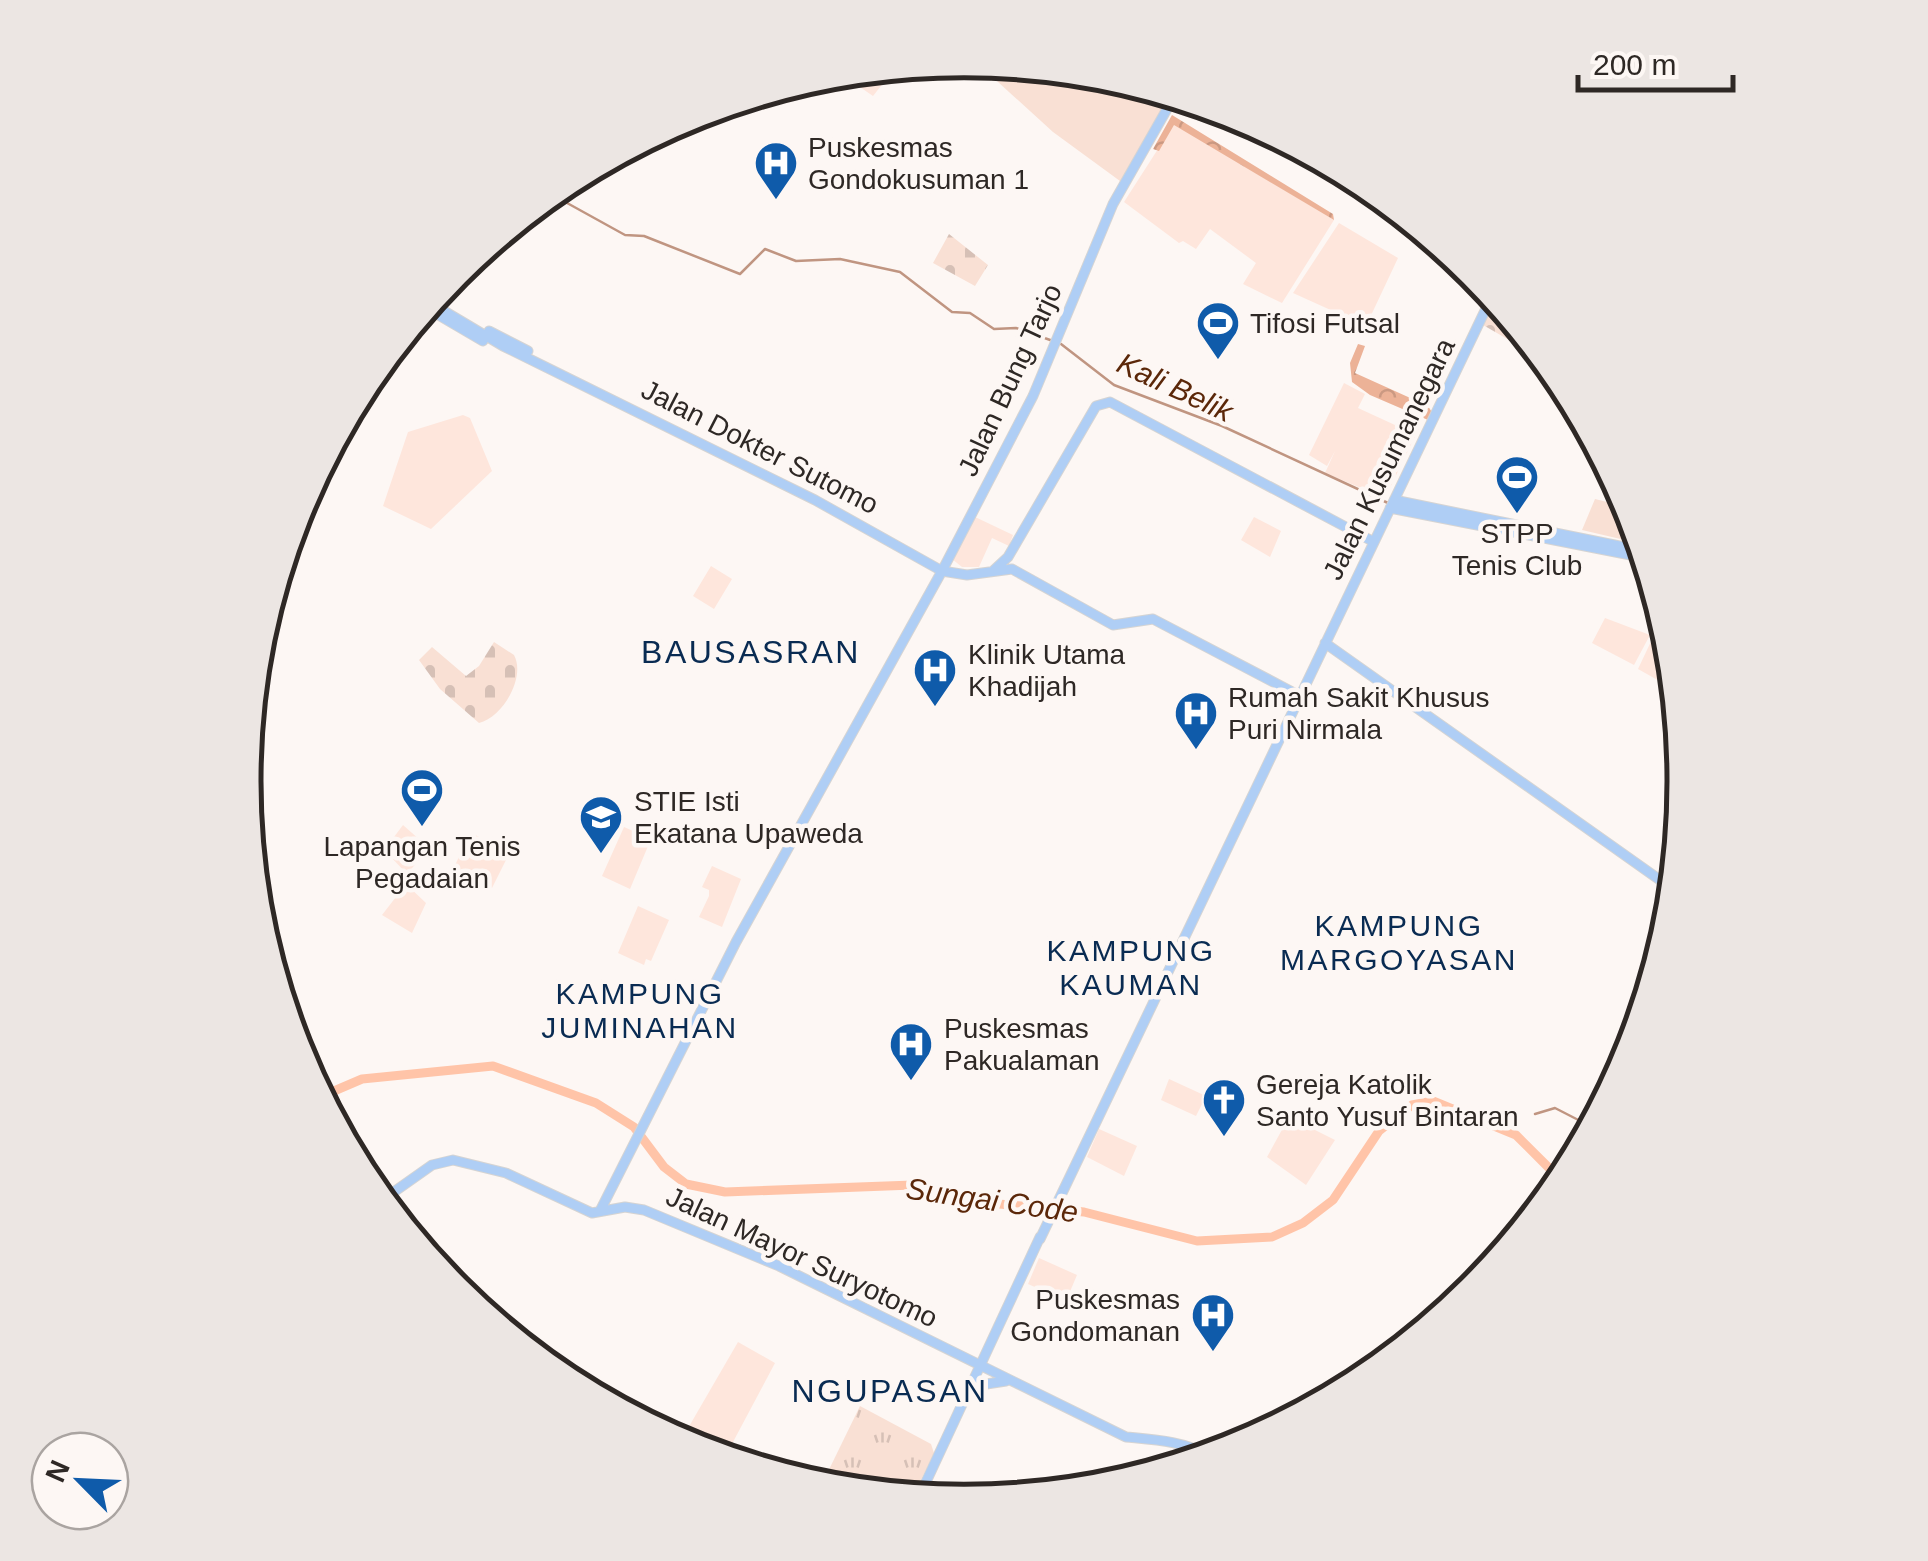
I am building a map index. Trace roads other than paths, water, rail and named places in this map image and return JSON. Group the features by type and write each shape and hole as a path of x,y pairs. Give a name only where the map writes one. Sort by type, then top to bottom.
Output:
{"main road":[{"name":"Jalan Bung Tarjo","path":"600,1211 736,942 942,571 1056,342 1113,204 1167,108"},
{"name":"Jalan Kusumanegara","path":"986,1365 1096,1114 1104,1108 1486,309"},
{"name":"Jalan Dokter Sutomo","path":"441,310 507,354 554,371"},
{"name":"Jalan Dokter Sutomo","path":"442,310 503,346 687,433 942,571"},
{"path":"1106,391 1110,402 1374,542"},
{"path":"992,571 1008,558 1096,406 1110,402"},
{"path":"1403,482 1410,504"},
{"path":"1392,504 1410,504 1627,548"},
{"path":"1392,504 1630,555"},
{"path":"1008,558 1012,569"},
{"path":"942,571 966,575 1012,569 1113,626 1154,619 1300,696"},
{"path":"1325,643 1660,880"},
{"path":"394,1192 432,1165 453,1160 489,1167 585,1211 600,1211"},
{"path":"610,1196 613,1208"},
{"name":"Jalan Mayor Suryotomo","path":"600,1211 644,1210 736,1247 986,1365"},
{"path":"986,1365 1007,1380 1135,1438 1147,1442 1180,1441 1190,1446"},
{"path":"930,1483 980,1385 986,1365"},
{"path":"986,1365 1135,1438"},
{"path":"929,1482 986,1365"},
{"path":"980,1385 1007,1380"}],"waterway":[{"name":"Kali Belik","path":"565,202 625,235 644,236 740,274 765,249 796,261 840,259 900,272 952,312 970,313 994,329 1016,328 1053,341"},
{"name":"Kali Belik","path":"1061,344 1114,385 1222,426 1388,503"},
{"name":"Sungai Code","path":"333,1091 362,1079 493,1066 596,1103 634,1127 664,1167 686,1184 725,1192 913,1185 967,1201 1084,1212 1197,1241 1272,1237 1303,1223 1333,1200 1379,1131 1412,1105 1433,1101 1516,1135 1551,1168"},
{"path":"1535,1114 1555,1108 1579,1120"}],"place":[{"name":"Puskesmas Gondokusuman 1","path":"776,201"},
{"name":"Tifosi Futsal","path":"1218,361"},
{"name":"STPP Tenis Club","path":"1517,515"},
{"name":"Klinik Utama Khadijah","path":"935,708"},
{"name":"Rumah Sakit Khusus Puri Nirmala","path":"1196,751"},
{"name":"Lapangan Tenis Pegadaian","path":"422,828"},
{"name":"STIE Isti Ekatana Upaweda","path":"601,855"},
{"name":"Puskesmas Pakualaman","path":"911,1082"},
{"name":"Gereja Katolik Santo Yusuf Bintaran","path":"1224,1138"},
{"name":"Puskesmas Gondomanan","path":"1213,1353"}],"district":[{"name":"BAUSASRAN","path":"751,652"},
{"name":"KAMPUNG MARGOYASAN","path":"1399,942"},
{"name":"KAMPUNG KAUMAN","path":"1131,967"},
{"name":"KAMPUNG JUMINAHAN","path":"640,1010"},
{"name":"NGUPASAN","path":"890,1391"}]}
